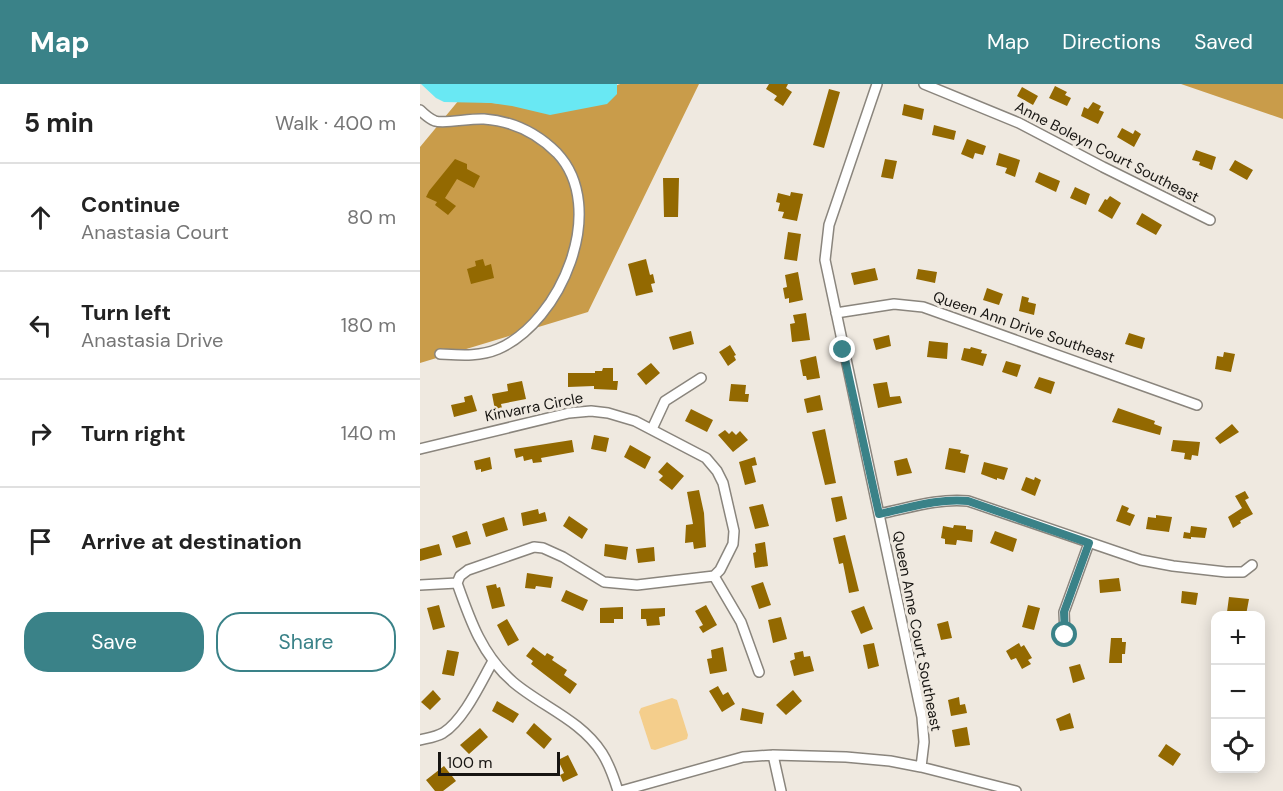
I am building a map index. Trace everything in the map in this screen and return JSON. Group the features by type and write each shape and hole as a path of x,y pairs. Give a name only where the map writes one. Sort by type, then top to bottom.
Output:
{"street":[{"name":"Queen Anne Court Southeast","path":"877,84 829,225 825,260 922,717 924,742 921,767"},
{"name":"Anne Boleyn Court Southeast","path":"924,84 1019,123 1210,220"},
{"path":"420,110 434,121 448,122 458,119 484,118 510,122 532,133 557,153 574,178 580,208 574,248 554,299 526,329 499,349 477,356 440,354"},
{"name":"Queen Ann Drive Southeast","path":"836,313 894,304 923,307 1197,405"},
{"path":"652,429 665,401 700,378"},
{"name":"Kinvarra Circle","path":"420,449 558,416 591,411 608,413 652,429 706,458 723,483 734,531 733,544 720,570 714,576"},
{"path":"879,514 953,499 968,501 1141,560 1231,572 1243,572 1252,565"},
{"path":"1065,635 1064,612 1089,543"},
{"path":"759,672 741,622 714,576 637,585 604,582 563,557 543,548 534,547 468,570 460,576 457,583 474,631 494,661 513,681 578,727 602,752 619,791 743,757 773,755 846,757 921,767 1016,791"},
{"path":"420,585 457,583"},
{"path":"420,740 434,737 450,727 465,709 494,661"},
{"path":"773,755 781,791"}],"shaded area":[{"path":"620,84 699,84 588,312 420,363 420,147 459,100 559,109"},
{"path":"1181,84 1283,84 1283,119"},
{"path":"672,698 677,700 688,735 687,739 655,750 651,749 639,712 641,708"}],"water":[{"path":"421,84 617,84 617,94 607,104 550,115 491,103 444,102"}],"building":[{"path":"769,84 788,84 786,88 792,92 783,106 774,100 777,96 766,89"},
{"path":"1055,86 1067,92 1065,95 1071,98 1067,106 1049,98"},
{"path":"1022,87 1038,96 1033,105 1017,96"},
{"path":"829,89 840,92 824,148 813,145"},
{"path":"1093,102 1101,106 1099,110 1104,112 1098,124 1081,116 1084,107 1088,109"},
{"path":"904,104 924,109 922,120 902,115"},
{"path":"934,125 956,131 954,140 932,135"},
{"path":"1122,128 1133,134 1135,130 1141,134 1134,147 1117,137"},
{"path":"967,139 986,146 983,155 975,153 973,159 961,154"},
{"path":"1196,150 1216,157 1212,170 1192,160"},
{"path":"999,153 1020,160 1015,177 1005,173 1007,168 996,165"},
{"path":"455,159 467,164 467,169 480,176 474,188 457,179 445,198 456,206 448,215 435,205 437,202 426,197"},
{"path":"885,159 897,161 893,179 881,177"},
{"path":"1235,160 1253,170 1247,180 1229,170"},
{"path":"1039,172 1060,181 1056,192 1035,182"},
{"path":"663,178 679,178 678,217 664,217"},
{"path":"1075,187 1090,194 1086,205 1070,198"},
{"path":"791,192 803,194 797,221 782,218 784,212 778,211 780,203 776,202 778,193 790,196"},
{"path":"1110,196 1121,203 1112,219 1098,211 1105,199 1107,200"},
{"path":"1142,213 1162,225 1156,235 1136,224"},
{"path":"788,232 801,234 797,261 784,259"},
{"path":"483,259 485,266 491,264 494,278 471,284 467,269 476,266 475,261"},
{"path":"646,259 650,275 653,274 655,283 651,284 653,292 636,296 628,264"},
{"path":"875,268 878,280 854,285 851,273"},
{"path":"918,269 937,272 935,283 916,279"},
{"path":"798,272 803,300 789,303 789,298 785,299 783,288 787,287 785,275"},
{"path":"987,288 1003,294 999,305 983,300"},
{"path":"1022,296 1029,298 1028,302 1036,304 1034,315 1019,311"},
{"path":"806,313 810,340 792,342 790,324 795,323 793,315"},
{"path":"691,331 694,344 673,350 669,337"},
{"path":"1129,333 1145,338 1142,349 1125,344"},
{"path":"889,335 891,346 876,350 873,339"},
{"path":"929,341 948,343 947,359 927,357"},
{"path":"730,345 736,355 734,356 736,360 728,366 719,352"},
{"path":"971,347 987,354 983,366 961,360 964,348 970,349"},
{"path":"1224,352 1235,354 1231,372 1215,369 1217,356 1223,357"},
{"path":"816,356 820,378 807,380 806,376 803,376 800,360"},
{"path":"1006,361 1021,365 1017,377 1002,372"},
{"path":"651,363 660,373 646,385 637,374"},
{"path":"603,368 613,368 613,381 618,381 617,390 594,389 594,386 568,387 568,373 595,373 595,371 602,371"},
{"path":"1039,377 1055,382 1051,394 1034,388"},
{"path":"522,381 526,399 501,404 502,408 495,410 492,394 508,391 507,384"},
{"path":"887,382 890,397 900,396 902,403 878,408 873,384"},
{"path":"731,384 746,385 745,394 749,394 748,402 729,401"},
{"path":"472,395 477,411 454,417 451,405 465,402 464,397"},
{"path":"820,395 823,410 807,413 804,399"},
{"path":"1118,408 1155,421 1154,424 1162,427 1160,435 1112,422"},
{"path":"691,409 713,420 707,432 685,421"},
{"path":"1232,424 1239,432 1220,444 1215,438"},
{"path":"825,429 836,483 825,485 812,432"},
{"path":"725,430 729,434 732,431 736,435 740,431 748,440 733,452 718,435"},
{"path":"594,435 609,438 606,452 591,449"},
{"path":"572,440 574,452 541,458 542,462 533,463 532,459 524,461 523,456 516,458 514,449"},
{"path":"1173,440 1200,442 1198,456 1192,455 1191,460 1184,459 1185,453 1171,451"},
{"path":"630,445 651,457 645,469 624,457"},
{"path":"949,448 961,450 960,453 969,455 965,473 945,469"},
{"path":"490,457 492,469 481,472 481,469 476,470 474,461"},
{"path":"755,457 757,465 752,466 756,482 745,485 739,462"},
{"path":"907,458 912,473 897,476 894,461"},
{"path":"667,462 684,476 672,490 659,480 663,476 658,472"},
{"path":"984,462 1008,468 1004,480 981,474"},
{"path":"1026,477 1041,480 1035,496 1021,490"},
{"path":"699,490 704,513 706,547 694,549 693,542 685,543 686,525 693,524 687,492"},
{"path":"1245,491 1249,498 1245,500 1253,514 1233,528 1228,517 1242,508 1235,496"},
{"path":"842,496 847,519 836,522 831,498"},
{"path":"763,504 769,526 755,529 749,507"},
{"path":"1122,505 1129,508 1127,512 1135,515 1130,526 1116,521"},
{"path":"538,509 539,514 545,512 547,521 523,526 521,513"},
{"path":"1156,515 1172,517 1169,532 1146,529 1148,517 1156,518"},
{"path":"569,516 588,529 582,539 563,526"},
{"path":"504,517 508,530 486,537 482,524"},
{"path":"954,525 966,526 966,529 973,530 972,542 957,540 956,545 945,544 945,539 941,538 943,526 953,528"},
{"path":"1191,526 1207,528 1205,538 1183,538 1184,532 1190,533"},
{"path":"467,531 471,544 456,548 452,536"},
{"path":"995,531 1017,539 1013,552 990,543"},
{"path":"845,535 859,591 849,593 843,563 839,564 833,538"},
{"path":"765,542 768,566 755,568 753,553 756,552 755,544"},
{"path":"439,544 442,555 420,561 420,549"},
{"path":"605,544 628,547 626,560 604,556"},
{"path":"654,547 655,561 638,563 636,549"},
{"path":"527,573 553,577 551,588 536,586 535,589 525,588"},
{"path":"1119,578 1121,591 1100,593 1099,580"},
{"path":"763,582 771,605 759,609 751,586"},
{"path":"496,584 497,588 500,587 505,606 492,609 486,586"},
{"path":"566,590 588,600 583,611 561,601"},
{"path":"1182,591 1198,593 1196,605 1181,603"},
{"path":"1229,597 1249,599 1247,611 1227,611"},
{"path":"439,605 445,627 433,630 427,608"},
{"path":"706,605 717,625 703,633 699,627 703,625 695,611"},
{"path":"1028,605 1040,608 1034,630 1022,627"},
{"path":"864,606 873,629 861,634 851,611"},
{"path":"623,607 623,619 614,619 614,623 600,623 600,608"},
{"path":"665,608 665,616 659,617 660,625 647,626 646,619 641,619 641,609"},
{"path":"781,617 787,639 773,643 768,620"},
{"path":"507,619 519,640 508,646 497,625"},
{"path":"948,621 952,638 941,640 937,624"},
{"path":"1111,638 1122,638 1122,642 1126,642 1122,663 1109,663"},
{"path":"874,643 879,666 868,669 863,645"},
{"path":"1019,643 1021,647 1024,645 1032,658 1028,660 1031,664 1022,669 1016,658 1011,660 1006,651"},
{"path":"533,647 545,656 547,653 554,657 552,660 567,670 564,675 577,684 570,694 531,664 533,661 526,656"},
{"path":"723,647 727,671 710,674 707,659 712,658 711,650"},
{"path":"447,650 459,652 454,676 442,674"},
{"path":"803,651 804,657 810,656 814,671 794,676 790,661 795,659 794,653"},
{"path":"1080,664 1085,679 1073,683 1069,667"},
{"path":"718,686 723,695 728,692 735,704 722,712 709,691"},
{"path":"433,690 441,699 430,710 421,702"},
{"path":"793,690 802,701 786,715 776,705"},
{"path":"959,697 960,705 965,704 967,713 951,716 948,700"},
{"path":"497,701 519,714 513,723 492,711"},
{"path":"742,708 764,713 762,724 740,720"},
{"path":"1070,713 1074,728 1060,731 1056,719"},
{"path":"534,723 552,739 544,749 526,733"},
{"path":"967,727 970,745 955,747 952,730"},
{"path":"480,728 488,737 469,754 460,745"},
{"path":"1166,744 1181,754 1173,766 1158,756"},
{"path":"568,755 578,775 563,782 560,775 564,773 558,760"},
{"path":"444,766 456,781 443,791 435,791 426,780"}],"route":[{"path":"843,350 879,514 953,499 968,501 1089,543 1064,612 1065,635"}]}
